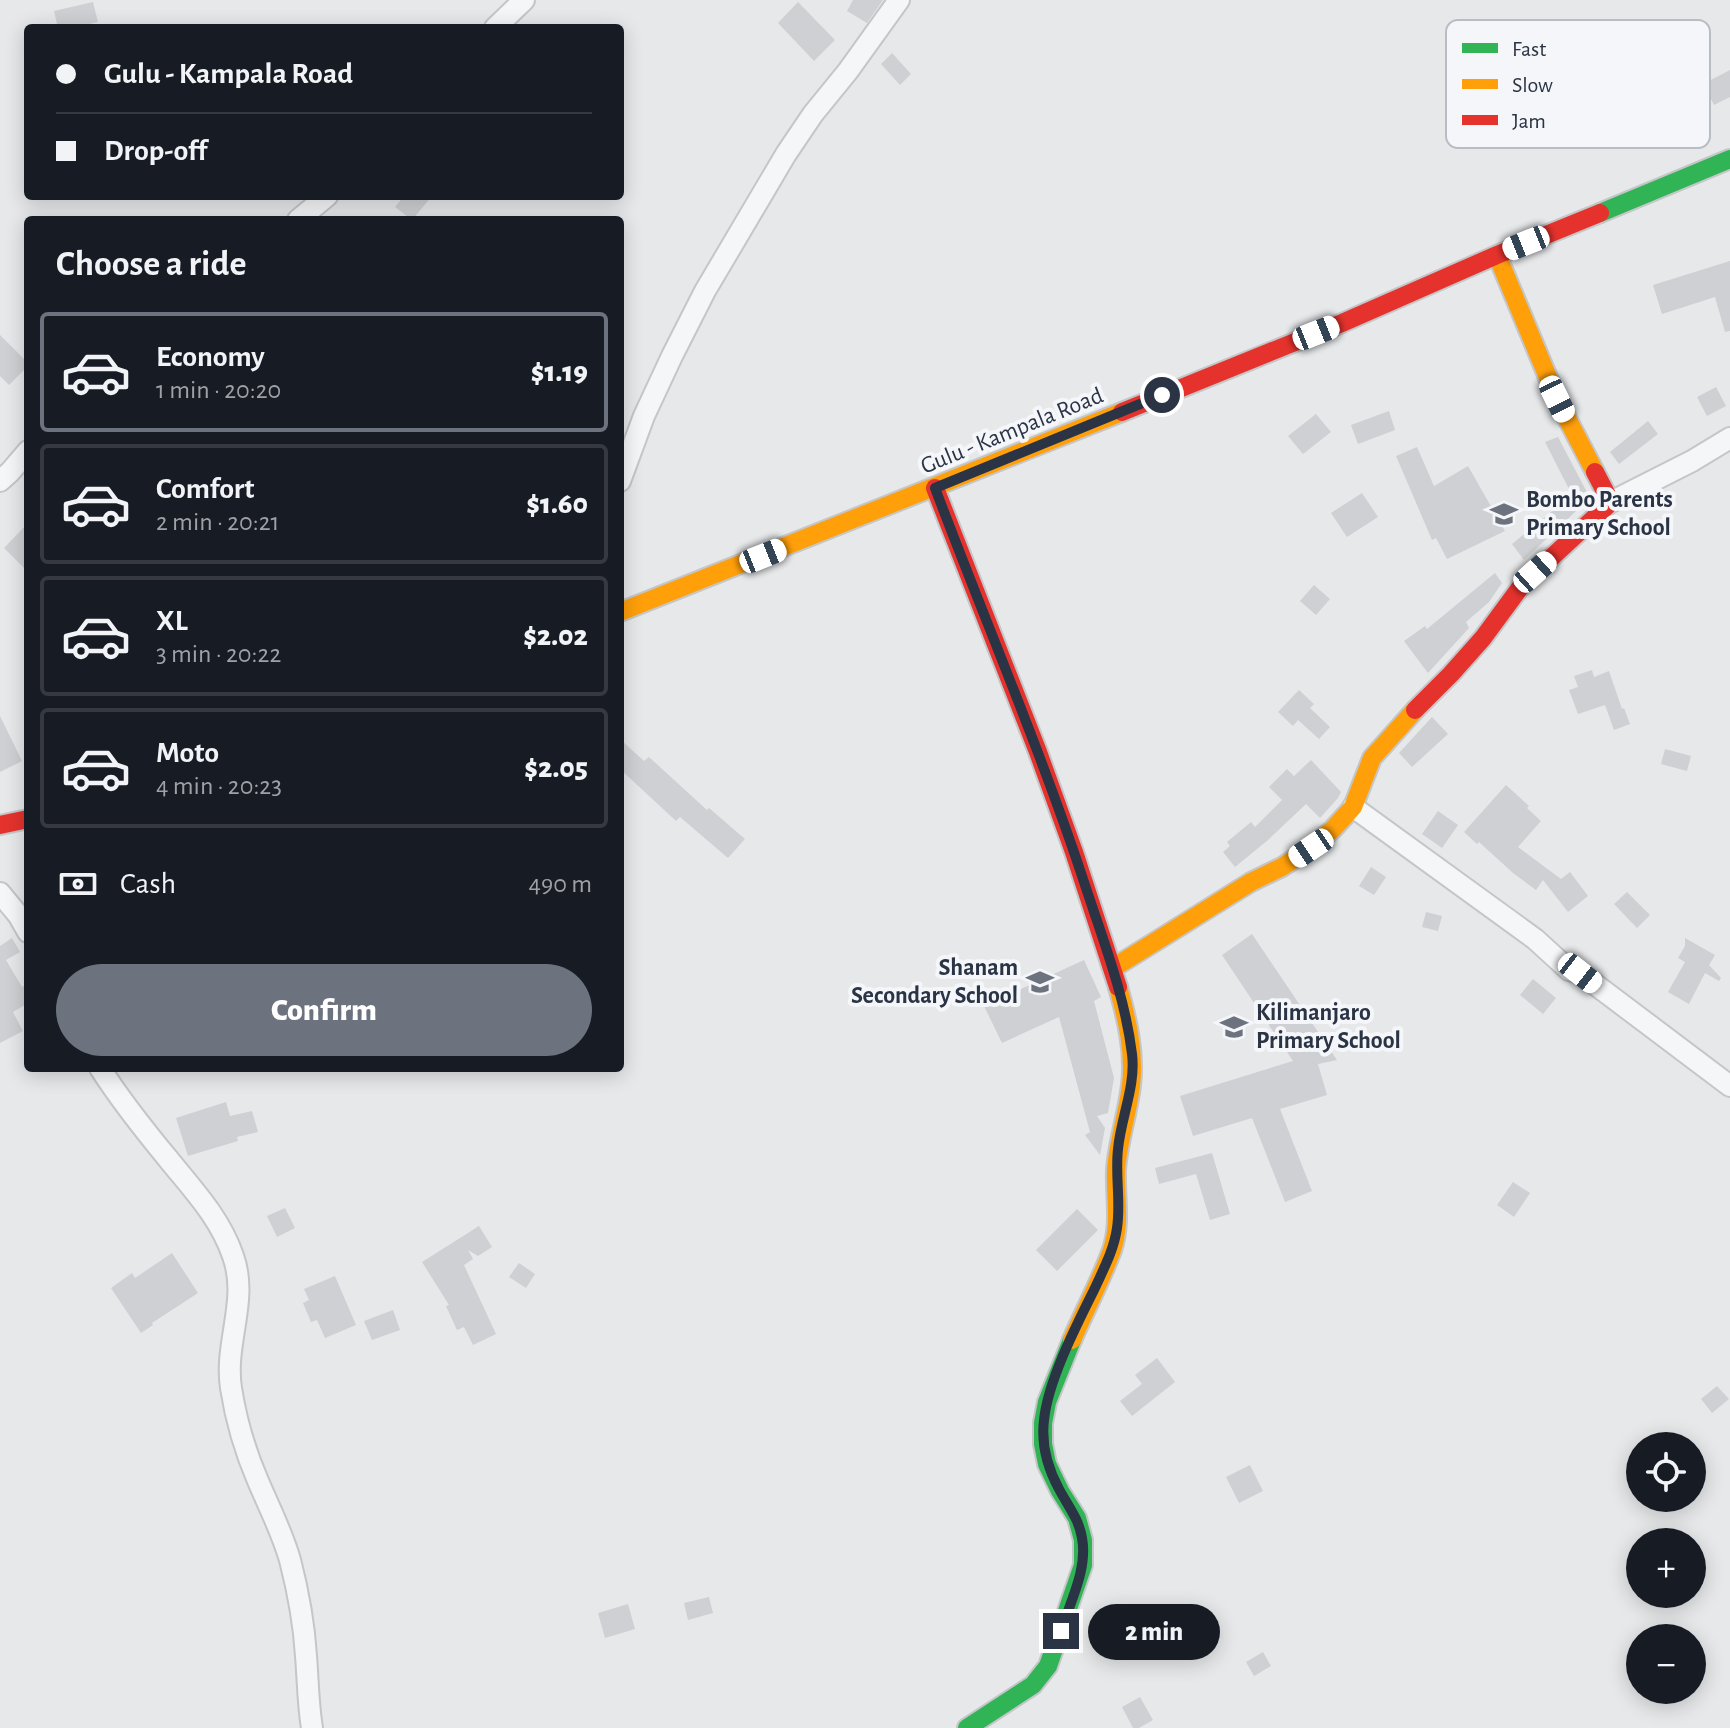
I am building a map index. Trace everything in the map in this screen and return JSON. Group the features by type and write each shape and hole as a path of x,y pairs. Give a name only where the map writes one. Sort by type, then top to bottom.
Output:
{"street":[{"path":"499,24 524,0"},
{"path":"624,470 644,416 705,291 806,124 899,0"},
{"name":"Gulu - Kampala Road","path":"624,610 1342,323 1730,159"},
{"path":"303,216 322,200"},
{"path":"1497,255 1546,375 1609,503"},
{"path":"1113,968 1311,848 1353,807 1372,758 1483,638 1522,585 1609,503 1730,438"},
{"path":"0,481 24,456"},
{"path":"935,488 1074,852 1113,968 1127,1020 1132,1058 1131,1085 1118,1148 1118,1227 1112,1250 1052,1387 1043,1423 1047,1464 1077,1518 1083,1540 1083,1565 1048,1666 1033,1685 967,1728"},
{"path":"1353,807 1535,939 1569,970 1580,973 1730,1086"},
{"path":"0,825 24,820"},
{"path":"0,893 24,925"},
{"path":"103,1072 219,1222 234,1258 239,1293 230,1353 230,1384 242,1436 257,1480 278,1524 301,1607 307,1701 312,1728"}],"building":[{"path":"853,0 883,0 867,23 847,11"},
{"path":"93,2 98,22 57,24 54,11"},
{"path":"798,2 835,40 814,61 778,23"},
{"path":"892,53 911,74 900,85 881,64"},
{"path":"1730,70 1730,97 1714,105 1710,97 1710,80"},
{"path":"401,200 429,200 415,216 407,216 395,207"},
{"path":"1730,261 1730,331 1725,332 1715,297 1662,314 1653,285"},
{"path":"0,335 24,359 24,370 9,385 0,376"},
{"path":"1716,387 1726,406 1707,416 1697,397"},
{"path":"1389,411 1395,430 1358,444 1351,425"},
{"path":"1316,414 1331,432 1303,454 1288,436"},
{"path":"1648,421 1658,434 1619,464 1610,452"},
{"path":"1558,437 1590,498 1524,560 1512,544 1572,495 1545,442"},
{"path":"1417,447 1434,486 1468,466 1505,531 1447,559 1436,538 1432,540 1396,456"},
{"path":"1362,493 1378,517 1347,537 1331,513"},
{"path":"24,527 24,568 4,548"},
{"path":"1495,573 1502,583 1489,602 1466,622 1469,628 1428,673 1404,641 1425,626 1427,629"},
{"path":"1314,585 1330,599 1316,615 1300,601"},
{"path":"1592,670 1594,677 1609,671 1630,724 1614,730 1605,705 1578,714 1569,690 1578,687 1574,676"},
{"path":"1299,690 1314,704 1310,708 1330,727 1319,739 1298,720 1293,726 1278,712"},
{"path":"0,716 22,761 0,772"},
{"path":"1432,717 1448,734 1412,767 1399,753"},
{"path":"624,743 644,761 649,757 707,810 709,808 745,839 728,858 680,817 676,821 624,773"},
{"path":"1665,749 1691,756 1687,771 1661,764"},
{"path":"1311,760 1341,792 1338,798 1320,818 1306,804 1235,867 1223,852 1230,846 1227,842 1251,822 1255,827 1282,800 1269,787 1287,769 1294,776"},
{"path":"1506,785 1541,821 1518,847 1561,879 1570,872 1588,896 1568,912 1543,880 1536,890 1464,832"},
{"path":"1438,811 1458,825 1442,848 1422,834"},
{"path":"1371,867 1386,877 1374,895 1359,886"},
{"path":"1627,892 1650,915 1637,928 1614,904"},
{"path":"1426,912 1442,916 1438,931 1422,927"},
{"path":"1252,934 1337,1060 1318,1064 1327,1095 1280,1109 1312,1191 1285,1202 1252,1118 1193,1136 1180,1096 1293,1061 1222,955"},
{"path":"12,938 20,952 6,960 24,986 24,1005 13,1012 23,1031 0,1043 0,946"},
{"path":"1685,938 1715,955 1709,965 1721,978 1719,981 1705,973 1689,1004 1668,992 1685,962 1678,958 1685,946"},
{"path":"1084,960 1101,997 1094,1001 1114,1078 1108,1113 1097,1116 1105,1128 1100,1155 1085,1135 1090,1132 1059,1017 1002,1043 984,1006"},
{"path":"1533,979 1556,998 1543,1014 1520,995"},
{"path":"226,1102 230,1116 252,1111 258,1132 188,1156 176,1118"},
{"path":"1212,1153 1230,1214 1210,1220 1196,1174 1159,1184 1155,1168"},
{"path":"1513,1182 1530,1193 1514,1217 1497,1205"},
{"path":"285,1208 295,1228 277,1237 267,1216"},
{"path":"1077,1209 1098,1230 1057,1271 1036,1250"},
{"path":"479,1226 492,1247 478,1256 468,1250 473,1259 464,1265 496,1334 473,1345 464,1327 457,1330 446,1306 449,1305 422,1262"},
{"path":"172,1253 198,1293 141,1333 111,1288 132,1273 135,1278"},
{"path":"519,1263 535,1274 526,1288 509,1277"},
{"path":"335,1276 356,1325 325,1338 317,1320 311,1322 303,1303 309,1300 304,1289"},
{"path":"393,1310 400,1330 372,1340 364,1321"},
{"path":"1157,1358 1175,1382 1132,1416 1120,1401 1142,1384 1135,1375"},
{"path":"1717,1386 1729,1399 1712,1413 1701,1399"},
{"path":"1250,1465 1263,1491 1239,1503 1226,1477"},
{"path":"709,1597 713,1613 688,1620 684,1603"},
{"path":"628,1604 635,1629 605,1638 598,1613"},
{"path":"1263,1652 1271,1666 1254,1676 1246,1662"},
{"path":"1140,1697 1153,1720 1133,1728 1122,1707"}],"traffic: fast":[{"path":"1600,213 1730,159"},
{"path":"967,1728 1033,1685 1048,1666 1083,1565 1083,1540 1077,1518 1047,1464 1043,1444 1047,1402 1072,1340"}],"traffic: slow":[{"path":"1497,255 1557,399 1595,472"},
{"path":"624,610 1122,412"},
{"path":"1113,968 1311,848 1353,807 1372,758 1415,710"},
{"path":"1072,1340 1108,1261 1116,1230 1116,1170 1132,1073 1129,1036 1118,987"}],"traffic: jam":[{"path":"1122,412 1600,213"},
{"path":"1415,710 1483,638 1522,585 1607,506 1609,499 1595,472"},
{"path":"935,488 1038,752 1118,987"},
{"path":"0,825 24,820"}],"place":[{"name":"Bombo Parents Primary School","path":"1504,514"},
{"name":"Shanam Secondary School","path":"1040,982"},
{"name":"Kilimanjaro Primary School","path":"1234,1027"}],"route":[{"path":"1061,1631 1083,1565 1083,1540 1077,1518 1047,1464 1043,1423 1047,1402 1063,1359 1112,1250 1118,1227 1118,1148 1131,1085 1132,1058 1127,1020 1113,968 1074,852 935,488 1162,395"}]}
